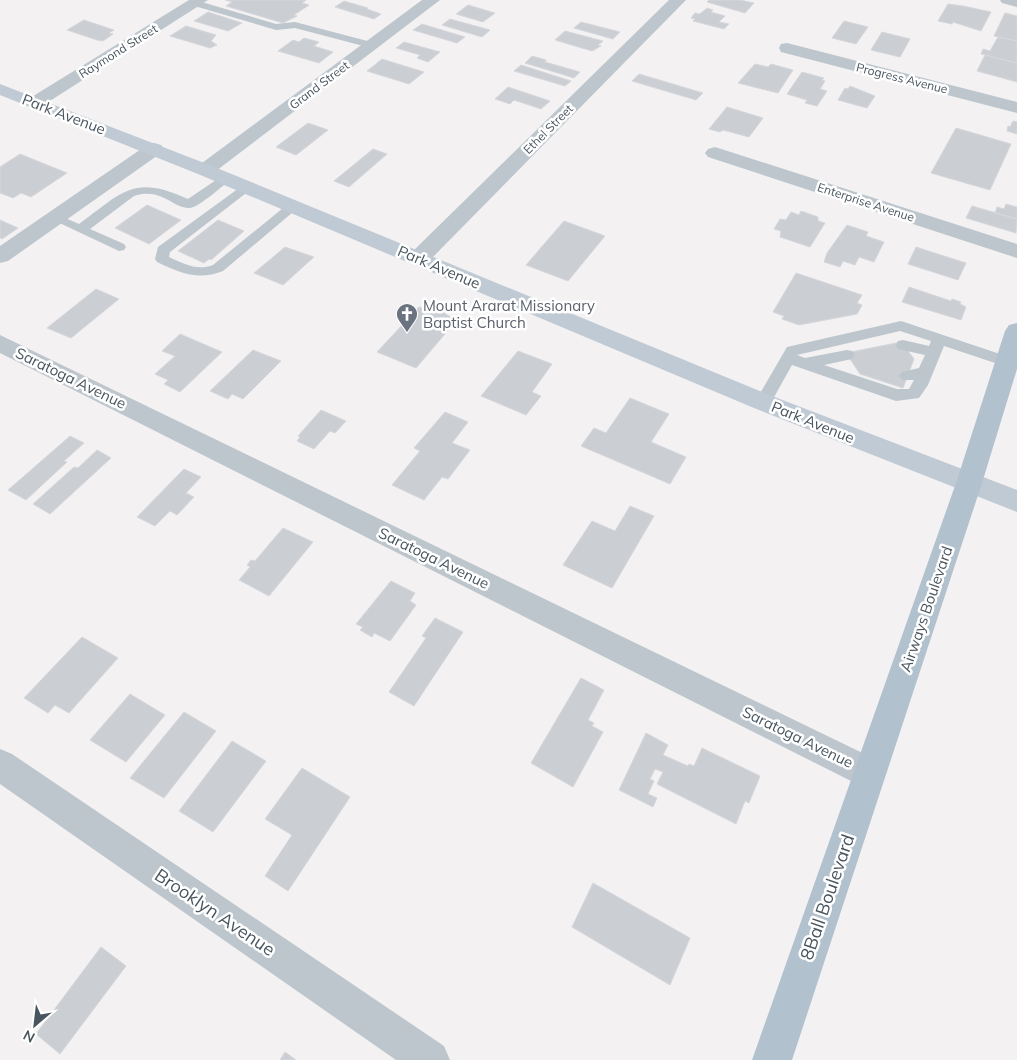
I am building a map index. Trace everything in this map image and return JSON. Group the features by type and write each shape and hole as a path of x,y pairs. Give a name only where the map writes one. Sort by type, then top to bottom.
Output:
{"main road":[{"name":"Park Avenue","path":"0,89 215,174 763,402 1017,501"},
{"path":"969,483 1017,331"},
{"name":"Airways Boulevard","path":"882,735 969,483"},
{"name":"8Ball Boulevard","path":"772,1060 882,735"}],"street":[{"name":"Grand Street","path":"215,174 371,45 432,0"},
{"name":"Ethel Street","path":"418,258 678,0"},
{"path":"1008,0 1017,2"},
{"name":"Raymond Street","path":"36,102 198,2"},
{"name":"Progress Avenue","path":"787,48 1017,108"},
{"path":"0,256 154,149"},
{"name":"Enterprise Avenue","path":"715,153 1017,251"},
{"name":"Saratoga Avenue","path":"0,343 869,772"},
{"name":"Brooklyn Avenue","path":"0,765 430,1060"}],"lane":[{"path":"198,2 276,26 294,25 371,45"},
{"path":"80,229 130,193 139,189 151,187 189,204 215,174"},
{"path":"246,187 163,250 162,260 196,274 209,272 218,268 294,207"},
{"path":"56,218 119,247"},
{"path":"763,402 788,358 792,351 901,326 921,347 925,373 913,394 896,395 788,358"},
{"path":"921,347 1007,362"},
{"path":"804,363 852,361 832,374"},
{"path":"907,376 925,373"},
{"path":"864,384 882,381"}],"building":[{"path":"225,0 306,0 302,3 309,5 294,15 297,16 283,23 226,6 232,2"},
{"path":"709,0 740,0 754,3 745,13 707,2"},
{"path":"344,1 381,14 374,19 335,7"},
{"path":"948,4 991,12 981,31 953,22 952,24 938,21"},
{"path":"468,5 495,13 483,22 456,14"},
{"path":"707,8 713,10 711,12 725,16 719,22 729,24 724,29 693,21 695,19 691,18 695,13 700,14"},
{"path":"208,12 242,23 228,31 194,21"},
{"path":"1005,13 1017,16 1017,41 994,36"},
{"path":"450,19 490,30 482,37 442,25"},
{"path":"84,20 114,30 109,33 113,34 103,41 67,30"},
{"path":"844,21 868,27 856,44 832,38"},
{"path":"581,22 620,32 613,39 574,28"},
{"path":"422,24 465,37 457,43 413,30"},
{"path":"186,26 216,35 211,41 217,45 210,48 170,36"},
{"path":"565,31 603,41 598,45 601,46 592,51 555,40"},
{"path":"882,32 910,39 900,57 871,50"},
{"path":"998,37 1017,41 1017,63 981,54 983,49 990,51"},
{"path":"304,38 319,42 314,46 333,52 319,63 278,51 293,40 299,42"},
{"path":"404,42 440,52 428,62 417,58 420,55 396,48"},
{"path":"985,55 1017,63 1017,82 977,71"},
{"path":"532,56 546,60 545,62 580,72 574,78 525,63"},
{"path":"382,59 424,72 409,84 367,71"},
{"path":"755,64 768,67 771,64 793,70 778,93 738,83"},
{"path":"521,65 571,81 565,86 514,71"},
{"path":"802,72 824,78 822,80 825,81 820,89 827,91 817,106 805,103 807,100 787,94"},
{"path":"639,74 703,93 696,100 632,81"},
{"path":"850,86 875,96 867,108 838,100 845,88 848,89"},
{"path":"508,87 550,101 541,109 514,100 510,104 495,99"},
{"path":"727,107 763,118 749,137 723,130 720,132 709,129"},
{"path":"1013,121 1017,122 1017,134 1007,131 1008,126 1010,127"},
{"path":"308,123 328,130 296,155 276,147"},
{"path":"956,128 1011,144 990,190 931,173"},
{"path":"373,149 387,154 349,187 334,181"},
{"path":"20,154 67,173 31,197 21,193 13,198 0,193 0,167"},
{"path":"1006,204 1017,207 1017,219 995,213 997,207 1004,209"},
{"path":"147,205 181,220 149,244 115,228"},
{"path":"972,206 1017,219 1016,233 966,218"},
{"path":"801,211 818,217 818,221 825,223 810,247 780,237 781,231 774,229 780,219 786,220 791,212 799,215"},
{"path":"0,220 18,228 2,239 0,238"},
{"path":"218,220 244,231 211,260 209,259 204,263 178,251"},
{"path":"564,221 605,236 568,281 526,265"},
{"path":"847,225 868,232 866,236 884,242 874,262 859,257 855,265 843,261 840,267 824,262 827,253"},
{"path":"285,247 314,257 283,285 254,273"},
{"path":"916,247 966,263 958,280 908,264"},
{"path":"796,273 862,295 857,303 862,305 857,314 799,325 782,319 784,316 773,312"},
{"path":"909,287 951,301 952,299 961,302 960,304 966,307 961,320 902,302"},
{"path":"96,289 119,299 71,338 47,328"},
{"path":"419,307 440,310 456,321 416,368 377,352"},
{"path":"180,334 222,352 180,392 164,384 168,380 155,374 175,356 162,351"},
{"path":"901,342 914,359 903,388 860,374 846,353"},
{"path":"253,350 281,361 243,399 232,394 228,399 210,391"},
{"path":"518,351 552,364 532,392 541,396 526,415 481,396"},
{"path":"630,398 669,414 651,442 686,457 670,484 581,446 594,428 606,433"},
{"path":"321,410 346,421 335,433 330,431 314,449 297,441 300,437 298,436"},
{"path":"445,412 468,422 452,443 470,450 448,479 442,477 424,500 392,485 420,451 414,448"},
{"path":"70,436 84,443 64,461 67,462 26,500 8,490"},
{"path":"97,450 111,458 50,514 33,504 74,467 78,468"},
{"path":"184,469 201,477 186,493 194,497 177,515 170,511 155,526 137,517"},
{"path":"630,506 654,516 612,588 563,565 592,521 615,531"},
{"path":"283,528 313,542 269,596 239,580 250,567 247,565 251,560 255,561"},
{"path":"391,581 415,593 410,601 416,605 390,641 374,633 372,637 360,630 363,627 356,624"},
{"path":"435,618 463,632 414,706 389,692 426,638 422,636"},
{"path":"82,637 118,658 69,713 55,705 48,713 24,698"},
{"path":"581,678 604,690 588,720 594,723 592,726 603,732 573,787 531,763"},
{"path":"130,694 165,715 126,762 90,740"},
{"path":"184,712 216,731 164,798 130,778"},
{"path":"646,733 668,745 663,755 688,766 689,764 694,766 702,748 760,776 749,803 745,801 736,824 657,784 663,772 655,769 650,779 654,781 648,794 657,798 653,807 619,790"},
{"path":"232,741 266,761 213,832 179,811"},
{"path":"302,768 350,797 288,891 265,876 292,835 265,819"},
{"path":"593,883 690,938 670,985 572,927"},
{"path":"101,947 126,966 60,1054 36,1034"},
{"path":"285,1052 296,1060 280,1060"}],"place":[{"name":"Mount Ararat Missionary Baptist Church","path":"407,333"}]}
